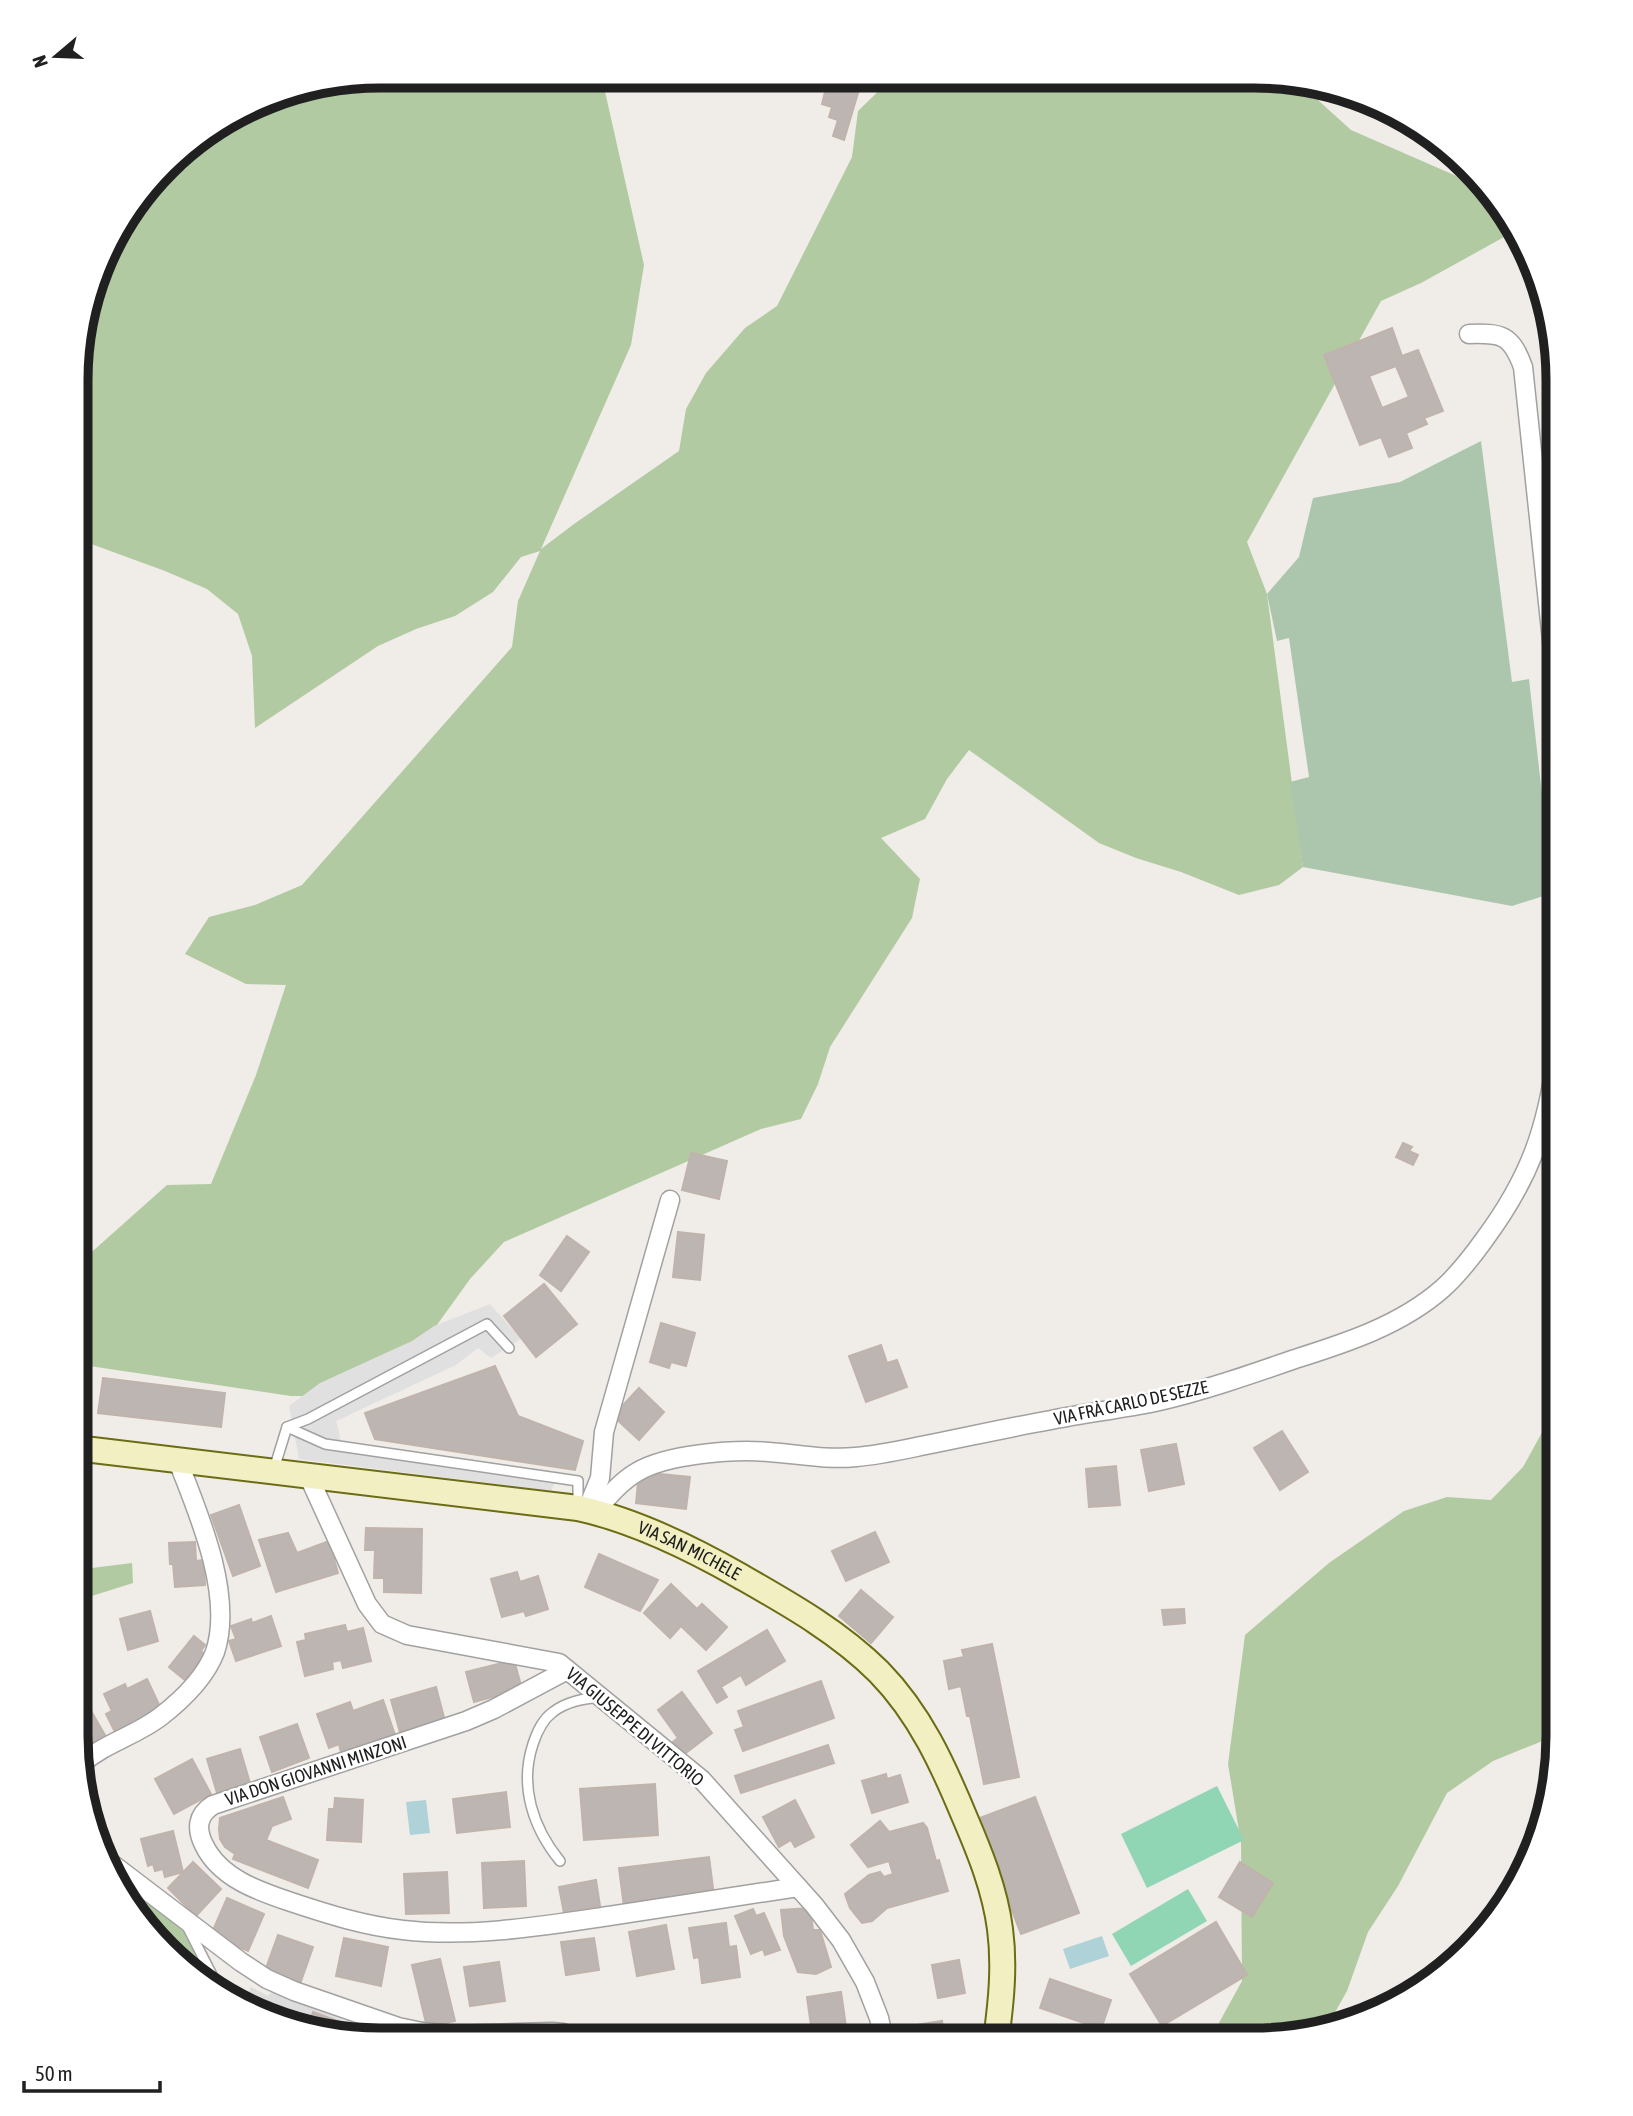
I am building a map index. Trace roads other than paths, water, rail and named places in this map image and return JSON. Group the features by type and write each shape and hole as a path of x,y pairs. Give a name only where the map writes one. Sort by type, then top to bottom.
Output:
{"main road":[{"name":"VIA SAN MICHELE","path":"88,1449 587,1510 688,1549 805,1614 869,1663 908,1707 939,1758 974,1839 990,1886 999,1925 1002,1954 997,2028"}],"street":[{"path":"1469,334 1504,337 1513,345 1523,367 1546,584"},
{"name":"VIA FRÀ CARLO DE SEZZE","path":"587,1510 627,1478 646,1467 668,1460 746,1451 833,1458 887,1453 1021,1425 1167,1399 1269,1368 1374,1330 1417,1308 1442,1290 1460,1272 1506,1211 1538,1144 1546,1114"},
{"path":"587,1510 600,1478 604,1432 670,1200"},
{"path":"88,1758 160,1717 201,1678 214,1653 219,1625 215,1572 199,1516 177,1460"},
{"name":"VIA GIUSEPPE DI VITTORIO","path":"308,1475 367,1604 382,1624 407,1635 559,1663 702,1780 798,1887 828,1923 855,1962 870,1993 880,2028"},
{"name":"VIA DON GIOVANNI MINZONI","path":"567,1670 466,1721 213,1805 206,1809 199,1820 202,1842 224,1870 242,1882 354,1921 406,1931 436,1933 533,1926 798,1887"},
{"path":"120,1870 241,1962 274,1982 403,2028"}],"lane":[{"path":"287,1427 308,1419 487,1324 509,1348"},
{"path":"287,1427 325,1444 578,1482 587,1510"},
{"path":"273,1471 287,1427"},
{"path":"560,1861 543,1838 532,1810 528,1780 530,1753 541,1726 552,1712 579,1700 600,1697"},
{"path":"183,1918 213,1976"}],"water":[{"path":"426,1800 430,1833 410,1835 406,1802"},
{"path":"1102,1936 1109,1956 1070,1969 1063,1949"}]}
